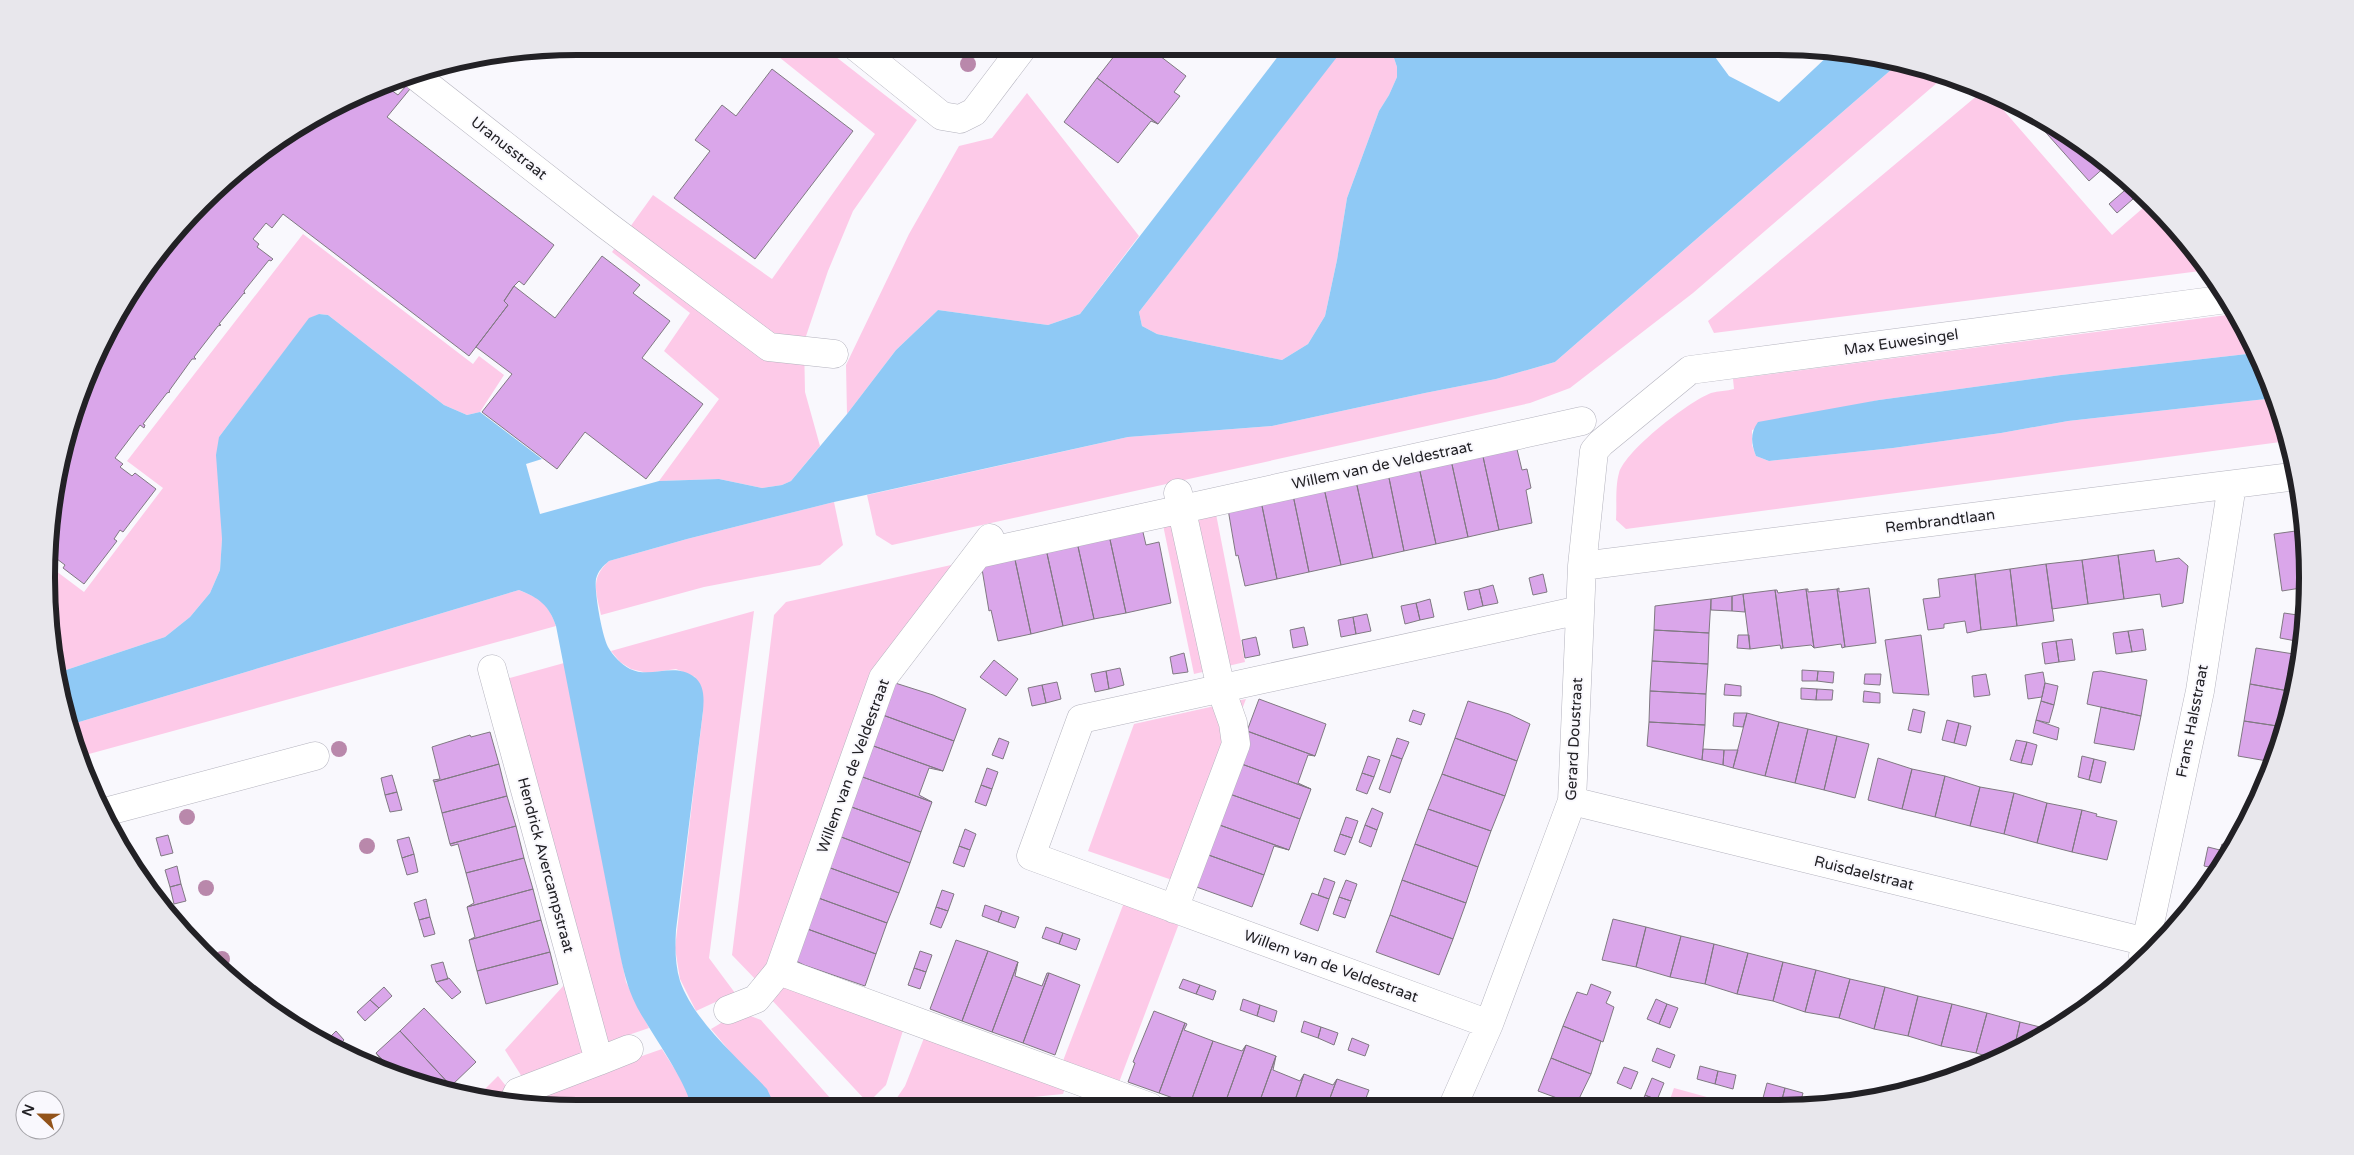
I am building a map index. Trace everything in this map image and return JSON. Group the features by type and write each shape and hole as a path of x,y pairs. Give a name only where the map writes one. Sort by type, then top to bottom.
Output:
{"street":[{"path":"866,55 942,116 960,119 974,112 1017,55"},
{"name":"Uranusstraat","path":"421,80 605,224 769,347 834,354"},
{"name":"Max Euwesingel","path":"1600,443 1690,370 2219,300"},
{"name":"Willem van de Veldestraat","path":"728,1010 756,999 779,971 884,678 985,544 1180,501 1582,421"},
{"name":"Gerard Doustraat","path":"1457,1100 1489,1024 1572,802 1582,566 1594,451 1600,443"},
{"name":"Rembrandtlaan","path":"1582,566 2289,477"},
{"name":"Frans Halsstraat","path":"2149,944 2200,691 2232,485"},
{"path":"1174,909 1236,744 1233,723 1221,689 1180,501"},
{"name":"Willem van de Veldestraat","path":"1489,1024 1031,856 1081,719 1580,610"},
{"name":"Hendrick Avercampstraat","path":"492,670 599,1061"},
{"path":"110,811 315,756"},
{"name":"Ruisdaelstraat","path":"1572,802 2146,947"},
{"path":"779,971 1131,1100"},
{"path":"516,1097 518,1092 630,1048"}],"shaded area":[{"path":"776,55 834,55 917,120 853,211 828,271 804,342 805,392 820,446 791,481 782,485 762,488 719,479 659,481 719,399 664,351 690,313 612,252 653,195 772,279 875,134"},
{"path":"1393,55 1397,67 1397,77 1379,111 1347,198 1337,260 1325,316 1308,344 1282,360 1157,334 1142,326 1139,312 1337,56"},
{"path":"1893,68 1939,81 1693,293 1570,388 1530,403 892,545 876,535 867,495 1128,437 1272,426 1496,379 1555,362"},
{"path":"1027,93 1139,236 1080,314 1048,325 938,310 896,350 847,414 846,365 909,234 959,146 992,138"},
{"path":"1977,96 1999,105 2112,235 2145,207 2200,271 1714,333 1708,321"},
{"path":"303,234 473,364 479,356 504,375 480,412 467,415 444,405 328,315 319,314 309,319 219,437 222,539 220,570 210,593 190,617 165,637 64,671 56,612 55,570 84,592 163,488 127,461"},
{"path":"2228,315 2248,354 2061,375 1879,400 1752,430 1752,445 1756,456 1769,461 1893,448 2001,433 2068,421 2267,399 2281,442 1626,529 1616,520 1618,478 1624,463 1645,440 1688,406 1711,393 1734,389 1733,379"},
{"path":"834,502 843,545 820,565 704,587 601,615 596,592 597,579 603,567 609,561"},
{"path":"1216,514 1245,662 1194,674 1163,525"},
{"path":"960,563 877,674 772,967 759,983 732,955 774,615 786,602"},
{"path":"519,590 543,603 550,612 556,626 87,755 76,723"},
{"path":"754,611 709,958 735,993 696,1011 680,979 675,948 703,711 695,677 676,669 647,673 631,669 620,662 611,651"},
{"path":"564,663 626,982 649,1028 605,1043 503,680"},
{"path":"1246,699 1175,881 1088,851 1134,724"},
{"path":"1125,900 1180,921 1118,1085 1061,1066"},
{"path":"794,964 910,1008 886,1085 871,1100 865,1100 769,997"},
{"path":"565,984 585,1057 524,1080 505,1050"},
{"path":"748,1015 761,1020 832,1100 771,1100 711,1029 731,1017"},
{"path":"926,1033 1067,1083 1063,1094 1003,1100 895,1100 905,1086"},
{"path":"662,1049 684,1085 690,1100 578,1100 525,1097"},
{"path":"498,1076 510,1091 508,1096 483,1091"},
{"path":"1674,1088 1718,1100 1670,1100"}],"water":[{"path":"1279,55 1340,55 1139,312 1142,326 1157,334 1282,360 1308,344 1325,316 1337,260 1347,198 1379,111 1397,77 1397,67 1393,55 1714,55 1729,76 1779,102 1826,57 1893,68 1555,362 1496,379 1272,426 1128,437 834,502 609,561 599,571 596,579 596,593 603,633 612,654 627,667 638,672 678,670 685,672 697,679 702,687 703,711 676,930 677,969 680,981 695,1010 706,1025 767,1089 772,1100 689,1100 684,1086 636,1005 624,971 556,626 546,607 538,599 519,590 76,723 64,671 165,637 190,617 210,593 220,570 222,539 216,455 219,437 309,318 319,314 328,315 444,405 467,415 480,412 542,459 526,464 540,514 659,481 719,479 762,488 782,485 791,481 847,414 896,350 938,310 1048,325 1080,314"},
{"path":"2248,354 2267,399 2068,421 2001,433 1893,448 1769,461 1756,456 1753,447 1752,438 1758,422 1879,400 2061,375"}],"building":[{"path":"1115,55 1159,55 1186,76 1174,92 1180,96 1158,124 1097,78"},
{"path":"772,69 853,131 755,259 674,198 710,151 695,140 722,105 736,116"},
{"path":"1097,78 1158,124 1151,121 1118,163 1064,122"},
{"path":"406,86 410,89 387,117 554,245 524,285 519,281 514,286 504,301 508,305 469,356 283,214 272,228 266,223 253,239 259,244 257,247 273,259 269,260 244,291 245,294 194,357 196,359 192,359 170,392 167,393 143,424 145,425 144,428 140,425 115,458 123,464 120,467 132,476 135,473 156,489 123,532 120,530 114,539 117,541 84,584 63,568 65,565 56,558 56,543 59,509 73,442 95,378 109,346 143,287 163,259 208,208 259,163 316,125 346,109 391,90 398,95"},
{"path":"2040,127 2067,143 2102,169 2089,181"},
{"path":"2126,189 2135,198 2117,213 2109,204"},
{"path":"602,256 640,285 633,293 670,321 642,358 703,404 646,479 585,432 557,469 482,412 512,374 476,347 508,305 504,301 514,286 555,318"},
{"path":"1516,445 1522,470 1527,469 1531,488 1526,490 1532,523 1499,530 1482,452"},
{"path":"1482,452 1499,530 1468,537 1451,460"},
{"path":"1451,460 1468,537 1436,544 1419,467"},
{"path":"1419,467 1436,544 1404,551 1388,473"},
{"path":"1388,473 1404,551 1373,558 1356,481"},
{"path":"1356,481 1373,558 1341,565 1324,488"},
{"path":"1324,488 1341,565 1309,572 1293,495"},
{"path":"1293,495 1309,572 1277,579 1261,501"},
{"path":"1261,501 1277,579 1245,586 1238,555 1236,556 1228,509"},
{"path":"1142,528 1146,545 1159,542 1171,603 1126,613 1109,535"},
{"path":"2297,531 2299,588 2282,591 2274,534"},
{"path":"1109,535 1126,613 1094,619 1077,542"},
{"path":"1077,542 1094,619 1063,626 1046,549"},
{"path":"1046,549 1063,626 1031,634 1014,555"},
{"path":"2154,550 2156,562 2179,558 2188,566 2183,603 2162,607 2160,594 2124,599 2118,555"},
{"path":"1014,555 1031,634 998,641 991,610 989,611 981,563"},
{"path":"2118,555 2124,599 2088,604 2082,560"},
{"path":"2082,560 2088,604 2052,609 2046,564"},
{"path":"2046,564 2054,621 2017,626 2010,569"},
{"path":"2010,569 2017,626 1981,630 1975,574"},
{"path":"1543,574 1547,592 1533,595 1529,578"},
{"path":"1975,574 1981,630 1967,633 1965,621 1944,624 1944,628 1928,630 1923,599 1940,597 1938,579"},
{"path":"1493,585 1498,603 1483,606 1479,589"},
{"path":"1839,588 1839,592 1869,588 1876,643 1845,647 1837,589"},
{"path":"1479,589 1483,606 1468,610 1464,592"},
{"path":"1806,589 1808,589 1808,592 1837,589 1845,647 1842,648 1841,644 1814,648"},
{"path":"1806,589 1814,648 1811,645 1783,648 1775,590 1778,593"},
{"path":"1775,590 1783,648 1781,649 1780,645 1750,649 1743,594"},
{"path":"1743,594 1745,612 1732,611 1732,596"},
{"path":"1732,596 1732,611 1711,610 1711,599"},
{"path":"1430,599 1434,617 1420,620 1416,603"},
{"path":"1711,599 1709,633 1654,630 1655,606"},
{"path":"1416,603 1420,620 1405,624 1401,606"},
{"path":"2284,613 2298,615 2295,641 2280,638"},
{"path":"1367,614 1371,631 1356,634 1353,617"},
{"path":"1353,617 1356,634 1341,637 1338,620"},
{"path":"1304,627 1308,645 1293,648 1290,630"},
{"path":"2143,629 2146,650 2132,652 2128,631"},
{"path":"1654,630 1709,633 1708,664 1652,661"},
{"path":"2128,631 2132,652 2116,654 2113,633"},
{"path":"1738,635 1749,635 1750,649 1737,648"},
{"path":"1921,635 1929,695 1893,693 1885,640"},
{"path":"1256,637 1260,655 1245,658 1242,640"},
{"path":"2072,639 2075,660 2059,662 2056,641"},
{"path":"2056,641 2059,662 2045,664 2042,643"},
{"path":"2256,648 2294,654 2286,691 2250,684"},
{"path":"1184,653 1188,672 1173,674 1170,657"},
{"path":"994,660 1018,679 1006,696 980,677"},
{"path":"1652,661 1708,664 1706,694 1650,691"},
{"path":"1120,668 1124,685 1109,689 1106,671"},
{"path":"1802,670 1818,671 1817,681 1802,681"},
{"path":"1106,671 1109,689 1095,692 1091,674"},
{"path":"1818,671 1834,672 1833,683 1817,681"},
{"path":"2101,671 2147,680 2141,716 2087,704 2093,672"},
{"path":"2043,672 2045,683 2042,697 2028,699 2025,675"},
{"path":"1865,674 1881,674 1880,685 1864,684"},
{"path":"1986,674 1990,695 1974,697 1972,676"},
{"path":"892,682 933,695 966,709 954,741 880,714"},
{"path":"1057,682 1061,699 1046,703 1042,685"},
{"path":"2045,683 2058,686 2054,705 2041,701"},
{"path":"1725,684 1741,686 1741,696 1724,695"},
{"path":"2250,684 2286,691 2277,726 2244,721"},
{"path":"1042,685 1046,703 1032,706 1028,688"},
{"path":"1801,688 1817,689 1816,700 1801,699"},
{"path":"1817,689 1833,690 1832,700 1816,700"},
{"path":"1650,691 1706,694 1705,725 1649,722"},
{"path":"1864,691 1880,693 1880,703 1863,702"},
{"path":"1259,699 1326,724 1315,756 1247,731"},
{"path":"1468,701 1509,714 1530,724 1517,761 1455,738"},
{"path":"2041,701 2054,705 2049,723 2036,720"},
{"path":"2101,707 2141,716 2134,750 2094,743"},
{"path":"1913,709 1925,712 1921,733 1908,730"},
{"path":"1413,710 1425,714 1421,725 1409,721"},
{"path":"1734,713 1747,713 1743,727 1733,726"},
{"path":"1747,713 1779,722 1765,776 1733,768"},
{"path":"880,714 954,741 943,771 868,744"},
{"path":"1947,720 1959,723 1954,743 1942,740"},
{"path":"2036,720 2059,728 2057,740 2033,733"},
{"path":"2244,721 2277,726 2265,761 2238,756"},
{"path":"1649,722 1705,725 1702,760 1647,746"},
{"path":"1779,722 1808,729 1795,783 1765,776"},
{"path":"1959,723 1971,726 1966,746 1954,743"},
{"path":"1808,729 1837,736 1824,790 1795,783"},
{"path":"1247,731 1315,756 1308,755 1298,783 1311,789 1236,762"},
{"path":"490,732 499,764 434,782 433,780 440,779 432,747 470,735 471,737"},
{"path":"1837,736 1869,744 1855,798 1824,790"},
{"path":"999,738 1009,742 1003,759 992,755"},
{"path":"1397,738 1409,742 1402,759 1391,755"},
{"path":"1455,738 1517,761 1505,796 1442,774"},
{"path":"2016,740 2027,742 2021,763 2010,760"},
{"path":"2027,742 2037,745 2032,765 2021,763"},
{"path":"868,744 943,771 929,768 919,795 932,802 857,775"},
{"path":"1703,749 1724,750 1723,765 1702,760"},
{"path":"1724,750 1738,750 1733,768 1723,765"},
{"path":"1391,755 1402,759 1390,793 1379,789"},
{"path":"1368,756 1380,760 1374,777 1362,773"},
{"path":"2082,756 2094,759 2089,780 2078,777"},
{"path":"1878,758 1912,769 1902,809 1868,800"},
{"path":"2094,759 2106,762 2101,783 2089,780"},
{"path":"1236,762 1311,789 1300,819 1224,792"},
{"path":"499,764 507,796 442,813 434,782"},
{"path":"987,768 998,772 992,789 981,785"},
{"path":"1912,769 1945,776 1935,817 1902,809"},
{"path":"1362,773 1374,777 1367,794 1356,790"},
{"path":"1442,774 1505,796 1491,831 1428,809"},
{"path":"392,775 397,792 385,795 381,778"},
{"path":"857,775 932,802 921,832 846,805"},
{"path":"1945,776 1980,787 1970,826 1935,817"},
{"path":"981,785 992,789 986,806 975,802"},
{"path":"1980,787 2014,793 2004,834 1970,826"},
{"path":"397,792 402,810 390,812 385,795"},
{"path":"1224,792 1300,819 1289,850 1214,823"},
{"path":"2014,793 2047,803 2037,843 2004,834"},
{"path":"507,796 516,826 450,844 442,813"},
{"path":"2047,803 2082,810 2072,852 2037,843"},
{"path":"846,805 921,832 910,863 836,835"},
{"path":"1372,808 1383,813 1377,830 1365,825"},
{"path":"1428,809 1491,831 1478,867 1415,844"},
{"path":"2082,810 2097,814 2096,816 2117,821 2107,860 2072,852"},
{"path":"1346,817 1358,821 1352,838 1340,834"},
{"path":"1214,823 1289,850 1274,846 1264,875 1203,853"},
{"path":"1365,825 1377,830 1371,847 1359,842"},
{"path":"516,826 524,858 466,873 458,844 451,846 450,844"},
{"path":"965,829 976,834 970,850 959,846"},
{"path":"1340,834 1352,838 1345,855 1334,851"},
{"path":"168,835 173,853 161,856 156,838"},
{"path":"836,835 910,863 899,893 825,866"},
{"path":"409,837 414,854 402,858 397,840"},
{"path":"1415,844 1478,867 1466,903 1402,880"},
{"path":"2222,844 2225,845 2211,867 2204,866 2208,847 2220,850"},
{"path":"959,846 970,850 964,867 953,863"},
{"path":"1203,853 1264,875 1252,907 1191,885"},
{"path":"414,854 418,872 407,875 402,858"},
{"path":"524,858 533,889 467,907 474,903 466,873"},
{"path":"177,866 181,884 170,887 165,870"},
{"path":"825,866 899,893 887,923 813,896"},
{"path":"1324,878 1335,882 1329,899 1318,895"},
{"path":"1346,880 1357,884 1351,901 1339,897"},
{"path":"1402,880 1466,903 1453,939 1390,915"},
{"path":"181,884 186,901 174,904 170,887"},
{"path":"533,889 541,920 469,940 475,937 467,907"},
{"path":"942,890 954,894 948,911 936,907"},
{"path":"1312,893 1329,899 1318,931 1300,924"},
{"path":"813,896 887,923 876,954 802,927"},
{"path":"1339,897 1351,901 1345,918 1333,914"},
{"path":"426,899 430,917 419,920 414,903"},
{"path":"985,905 1002,911 998,922 982,916"},
{"path":"936,907 948,911 941,928 930,924"},
{"path":"1002,911 1019,917 1015,928 998,922"},
{"path":"1390,915 1453,939 1439,975 1376,952"},
{"path":"430,917 435,934 424,937 419,920"},
{"path":"1613,919 1646,927 1636,967 1602,960"},
{"path":"541,920 550,952 477,971 469,940"},
{"path":"802,927 876,954 865,986 804,965 790,958"},
{"path":"1046,927 1063,933 1059,944 1042,938"},
{"path":"1646,927 1681,936 1670,977 1636,967"},
{"path":"1063,933 1080,939 1076,950 1059,944"},
{"path":"1681,936 1714,944 1705,984 1670,977"},
{"path":"956,940 988,951 962,1021 930,1009"},
{"path":"1714,944 1748,953 1737,994 1705,984"},
{"path":"920,951 932,955 926,972 914,968"},
{"path":"988,951 1018,962 992,1032 962,1021"},
{"path":"550,952 558,984 486,1004 477,971"},
{"path":"1748,953 1783,962 1773,1001 1737,994"},
{"path":"443,962 448,979 436,982 431,965"},
{"path":"1018,962 1015,976 1042,986 1047,973 1049,973 1023,1043 992,1032"},
{"path":"1783,962 1816,970 1805,1012 1773,1001"},
{"path":"914,968 926,972 920,989 908,985"},
{"path":"1816,970 1850,979 1839,1018 1805,1012"},
{"path":"1049,973 1080,985 1055,1055 1023,1043"},
{"path":"449,978 461,992 452,999 436,982"},
{"path":"1183,979 1200,985 1196,994 1179,988"},
{"path":"1850,979 1885,987 1874,1029 1839,1018"},
{"path":"1591,984 1611,992 1606,1003 1614,1007 1603,1042 1563,1026 1577,992 1587,995"},
{"path":"1200,985 1216,991 1213,1000 1196,994"},
{"path":"384,987 392,996 379,1008 370,1000"},
{"path":"1885,987 1918,996 1908,1036 1874,1029"},
{"path":"1918,996 1952,1004 1941,1046 1908,1036"},
{"path":"1243,999 1260,1005 1257,1016 1240,1010"},
{"path":"1656,999 1667,1004 1659,1024 1647,1019"},
{"path":"370,1000 379,1008 365,1021 357,1012"},
{"path":"1667,1004 1678,1008 1670,1028 1659,1024"},
{"path":"1952,1004 1987,1013 1976,1053 1941,1046"},
{"path":"1260,1005 1277,1011 1274,1022 1257,1016"},
{"path":"424,1008 476,1062 453,1084 449,1084 400,1031"},
{"path":"1154,1011 1185,1023 1159,1093 1128,1082 1135,1063 1133,1062"},
{"path":"1987,1013 2020,1022 2016,1042 1985,1056 1976,1053"},
{"path":"1304,1021 1321,1027 1318,1038 1301,1032"},
{"path":"2020,1022 2042,1028 2038,1030 2016,1042"},
{"path":"1185,1023 1187,1024 1184,1030 1213,1041 1191,1100 1179,1100 1159,1093"},
{"path":"1563,1026 1601,1041 1591,1074 1551,1058"},
{"path":"1321,1027 1338,1033 1334,1045 1318,1038"},
{"path":"336,1031 344,1040 341,1043 330,1037"},
{"path":"400,1031 449,1084 385,1063 376,1053"},
{"path":"1352,1038 1369,1045 1365,1056 1348,1050"},
{"path":"1213,1041 1242,1051 1246,1045 1226,1100 1191,1100"},
{"path":"1246,1045 1276,1056 1260,1100 1226,1100"},
{"path":"1657,1048 1675,1055 1670,1068 1652,1061"},
{"path":"1276,1056 1273,1070 1300,1081 1304,1074 1295,1100 1260,1100"},
{"path":"1551,1058 1591,1074 1578,1100 1562,1100 1538,1091"},
{"path":"1700,1066 1718,1071 1715,1084 1697,1079"},
{"path":"1624,1067 1638,1072 1631,1089 1617,1083"},
{"path":"1718,1071 1736,1075 1733,1089 1715,1084"},
{"path":"1304,1074 1333,1085 1337,1079 1329,1100 1295,1100"},
{"path":"1652,1078 1664,1083 1657,1100 1645,1095"},
{"path":"1337,1079 1369,1090 1365,1100 1329,1100"},
{"path":"1767,1083 1785,1088 1782,1100 1763,1098"},
{"path":"1785,1088 1803,1093 1801,1099 1782,1100"},
{"path":"1645,1095 1657,1100 1643,1100"}]}
